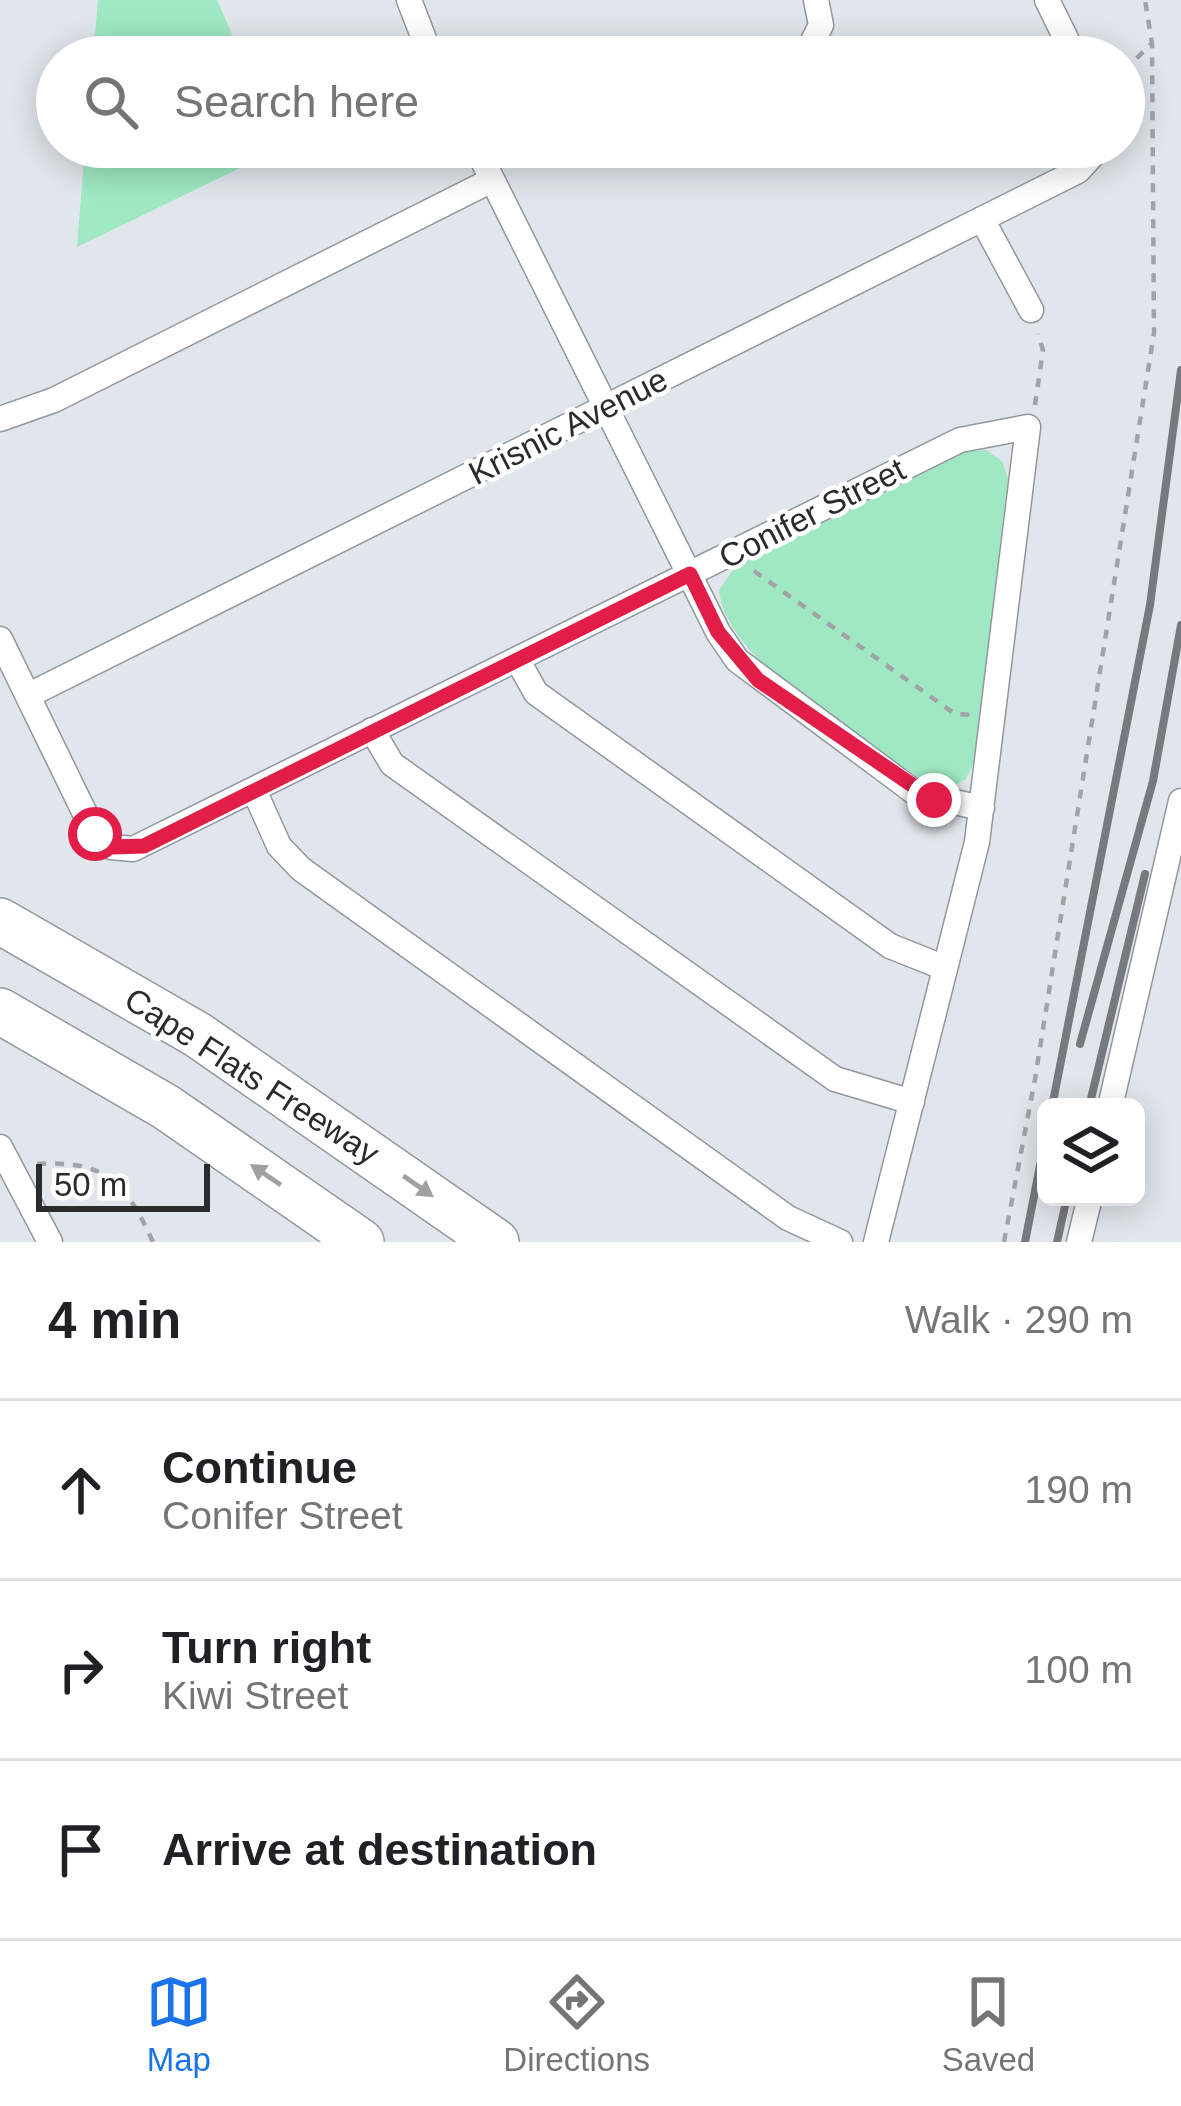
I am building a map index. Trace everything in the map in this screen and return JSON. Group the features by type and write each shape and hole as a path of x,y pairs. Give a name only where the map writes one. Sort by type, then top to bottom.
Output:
{"highway":[{"name":"Cape Flats Freeway","path":"0,921 198,1035 496,1242"},
{"path":"0,1011 166,1107 362,1242"}],"street":[{"path":"409,0 423,36"},
{"path":"816,0 821,25 816,36"},
{"path":"1046,0 1065,36"},
{"path":"486,168 718,632 758,680 917,794 982,808"},
{"name":"Krisnic Avenue","path":"29,695 1081,168"},
{"path":"0,419 54,400 492,180"},
{"path":"982,219 1031,310"},
{"path":"875,1242 982,808 1028,427"},
{"name":"Conifer Street","path":"29,695 95,834 111,847 144,846 960,440 1028,427"},
{"path":"0,639 29,695"},
{"path":"517,658 536,693 890,946 945,968"},
{"path":"372,730 392,764 835,1079 912,1102"},
{"path":"254,790 279,846 301,869 788,1218 840,1242"},
{"path":"1112,1098 1181,801"},
{"path":"6,1156 50,1242"},
{"path":"1079,1242 1088,1206"}],"path":[{"path":"1004,1242 1039,1056 1154,333 1152,43 1145,0"},
{"path":"1145,50 1152,43"},
{"path":"1028,427 1040,386 1043,350 1031,310"},
{"path":"742,548 754,571 955,715 996,716"},
{"path":"6,1156 75,1162 110,1174 153,1242"}],"green space":[{"path":"98,0 217,0 233,36 95,36"},
{"path":"83,168 240,168 77,247"},
{"path":"986,450 1002,461 1008,479 974,762 966,779 952,787 928,784 838,724 773,673 746,646 728,618 719,590 735,567 965,452"}],"railway":[{"path":"1054,1098 1150,605 1181,370"},
{"path":"1080,1044 1153,781 1181,625"},
{"path":"1091,1098 1145,874"},
{"path":"1025,1242 1037,1181"},
{"path":"1057,1242 1065,1206"}],"route":[{"path":"95,834 111,847 144,846 690,574 718,632 758,680 917,794 934,800"}]}
